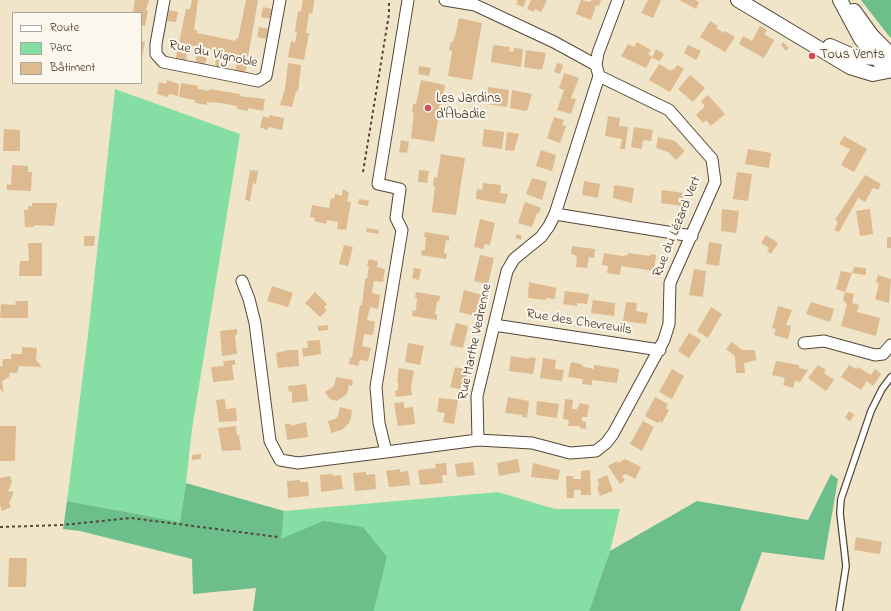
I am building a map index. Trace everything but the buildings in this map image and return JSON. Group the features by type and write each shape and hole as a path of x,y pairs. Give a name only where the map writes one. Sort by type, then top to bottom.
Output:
{"street":[{"name":"Rue du Vignoble","path":"164,0 156,44 156,54 163,62 258,81 266,76 280,0"},
{"path":"386,452 379,423 376,387 402,230 396,218 400,189 378,184 408,0"},
{"path":"445,0 475,5 554,42 596,65"},
{"path":"600,76 596,65 598,53 618,0"},
{"path":"739,0 849,55 864,58 876,58"},
{"path":"739,0 850,67 868,73 879,73 890,69"},
{"path":"840,0 853,25 876,58 890,69"},
{"path":"848,0 872,36 891,55"},
{"name":"Rue Marthe Vedrenne","path":"478,440 477,396 507,270 514,259 541,237 555,214 600,76"},
{"name":"Rue du Lézard Vert","path":"478,440 532,443 570,453 596,451 606,443 613,434 660,350 669,324 670,283 715,182 712,159 669,110 637,96 600,76"},
{"path":"555,214 692,236"},
{"path":"242,281 256,323 270,442 280,460 298,463 478,440"},
{"name":"Rue des Chevreuils","path":"494,325 660,350"},
{"path":"804,343 824,341 875,355 883,354 891,345"}],"lane":[{"path":"839,611 846,566 840,513 841,499 871,411 882,389 891,378"}],"path":[{"path":"363,172 389,14 389,0"},
{"path":"0,527 62,525 131,518 278,537"}],"green space":[{"path":"861,0 891,0 891,38 889,36"},
{"path":"115,89 240,134 192,429 180,522 67,501 88,335"},
{"path":"831,474 838,479 824,560 762,552 740,611 589,611 610,551 697,501 808,520"},
{"path":"186,483 284,511 281,539 323,521 363,527 387,557 374,611 253,611 256,588 193,594 192,559 80,531 63,529 67,501 180,522"},
{"path":"498,492 555,509 620,509 610,551 589,611 374,611 387,557 280,539 284,511"}],"place":[{"name":"Tous Vents","path":"812,56"},
{"name":"Les Jardins d'Abadie","path":"428,108"}]}
